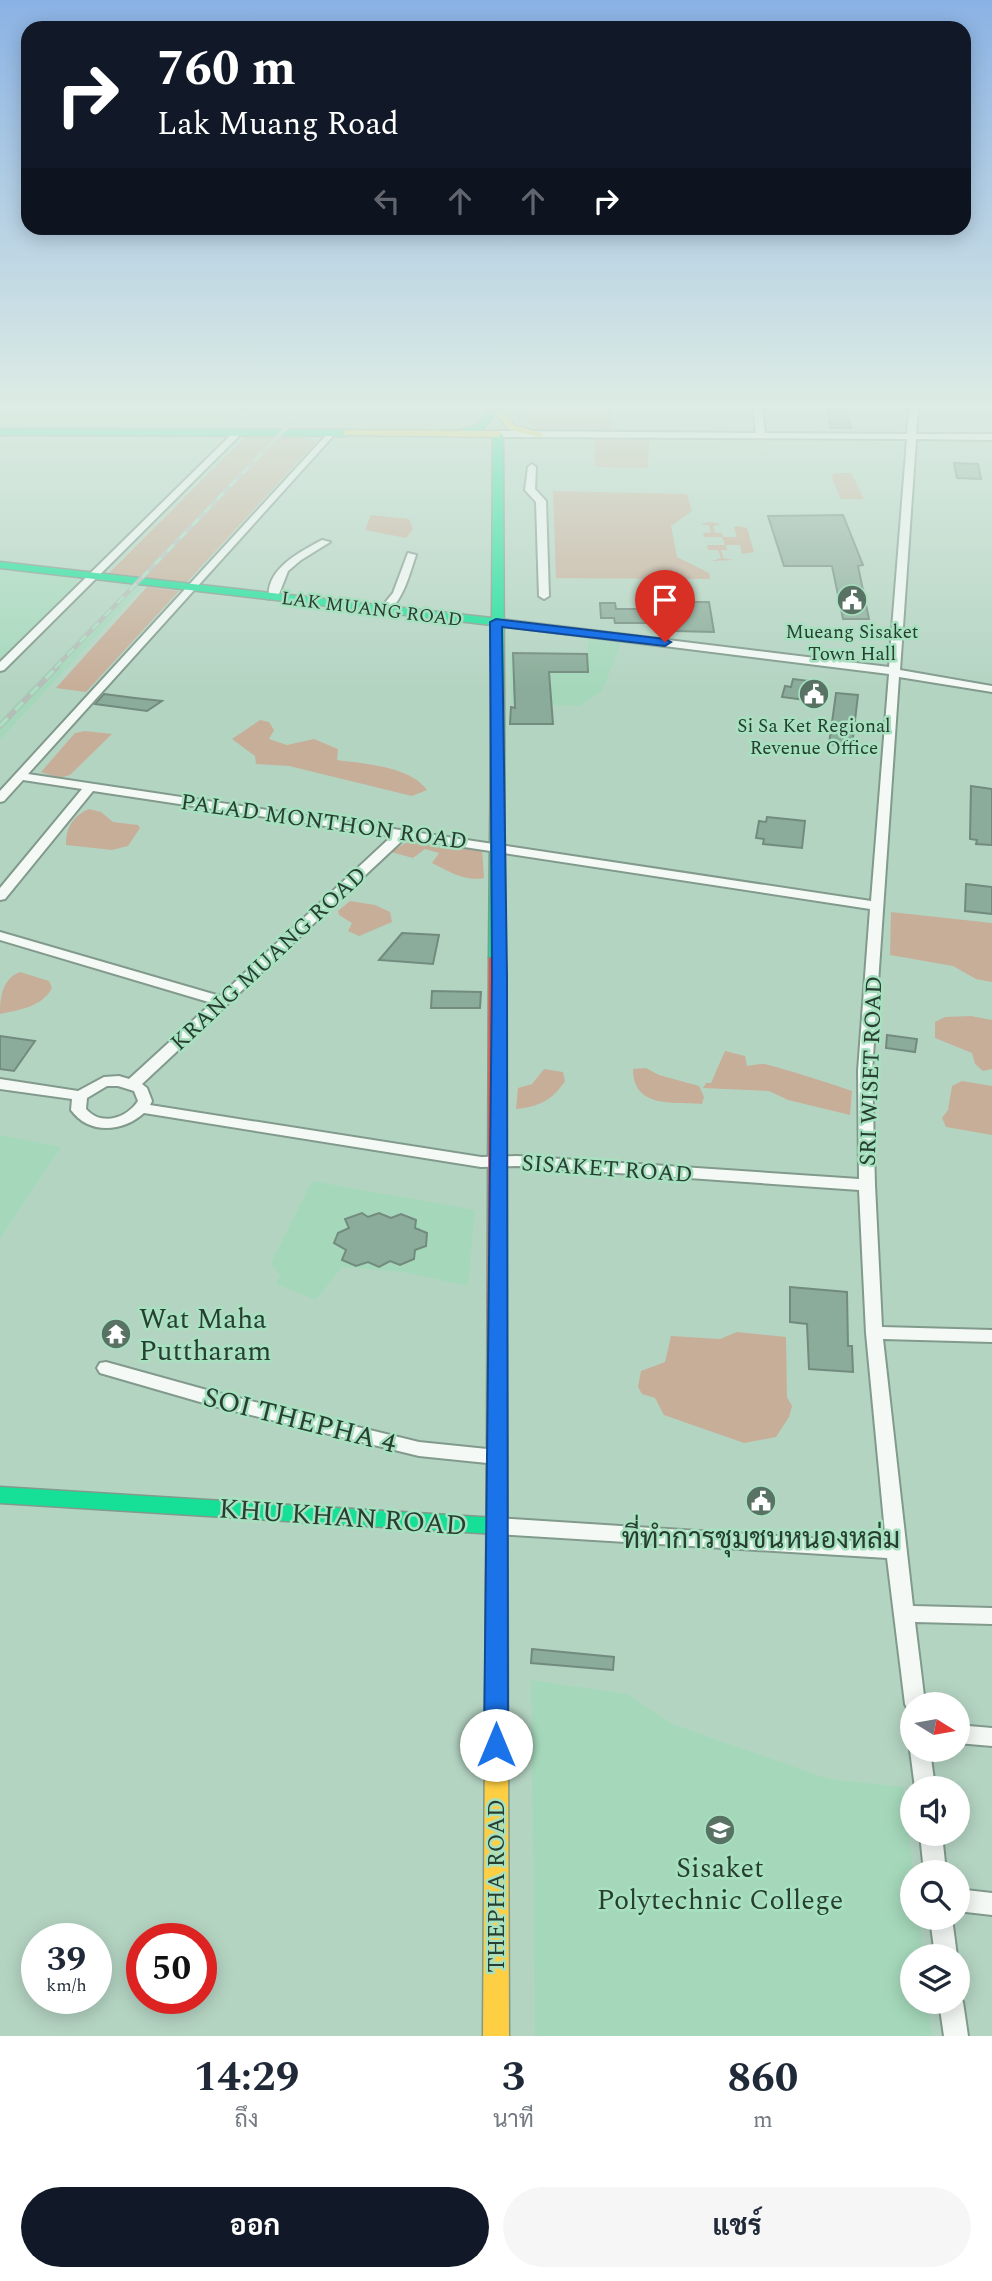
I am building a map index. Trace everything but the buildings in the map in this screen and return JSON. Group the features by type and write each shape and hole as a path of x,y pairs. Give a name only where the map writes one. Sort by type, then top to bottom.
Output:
{"main road":[{"name":"THEPHA ROAD","path":"496,2036 497,498"},
{"name":"LAK MUANG ROAD","path":"0,565 496,622"},
{"name":"KHU KHAN ROAD","path":"0,1495 496,1526"}],"street":[{"path":"0,668 172,498"},
{"path":"0,798 272,498"},
{"path":"538,498 541,501 544,596"},
{"name":"SRI WISET ROAD","path":"907,498 865,1071 874,1333 914,1692"},
{"path":"273,597 278,575 292,561 325,542"},
{"path":"384,610 390,606 397,592 411,555"},
{"name":"LAK MUANG ROAD","path":"496,622 894,672 992,689"},
{"name":"PALAD MONTHON ROAD","path":"20,776 877,906"},
{"path":"0,895 90,787"},
{"name":"KRANG MUANG ROAD","path":"133,1084 403,833"},
{"path":"0,936 222,1001"},
{"path":"0,1084 80,1096 104,1082 133,1084 144,1094 142,1108 132,1116 103,1124 82,1116 78,1110 80,1096"},
{"name":"SISAKET ROAD","path":"142,1108 497,1161 867,1185"},
{"path":"874,1333 992,1336"},
{"name":"SOI THEPHA 4","path":"106,1368 214,1399 419,1449 497,1457"},
{"name":"KHU KHAN ROAD","path":"496,1526 896,1550"},
{"path":"904,1614 992,1616"},
{"path":"970,1735 992,1737"},
{"path":"970,1901 992,1904"},
{"path":"953,2014 956,2036"}],"shaded area":[{"path":"184,498 264,498 187,582 109,573"},
{"path":"553,498 688,498 692,511 671,526 677,557 709,573 710,579 556,578"},
{"path":"371,515 409,519 413,529 406,538 365,530"},
{"path":"708,522 721,524 713,526 715,533 722,533 723,537 737,537 734,527 747,528 754,552 742,554 740,545 726,545 727,550 721,550 723,558 733,560 712,561 721,558 718,550 708,550 707,545 725,545 722,537 704,537 703,533 711,533 709,525 700,525"},
{"path":"0,569 73,578 77,583 0,659"},
{"path":"123,582 144,585 0,740 0,720 128,588 118,587"},
{"path":"147,587 179,591 86,692 56,688"},
{"path":"588,639 621,643 602,691 580,706 511,703 510,653 588,653"},
{"path":"260,720 269,722 274,730 269,739 287,745 314,739 338,749 337,760 398,771 410,776 427,790 412,796 289,766 256,764 255,756 232,739"},
{"path":"85,731 112,734 70,775 59,778 41,772 75,733"},
{"path":"89,809 101,812 113,822 138,825 140,828 128,846 112,850 66,845 67,833 72,823"},
{"path":"413,838 482,849 484,878 463,877 444,869 432,863 439,853 425,849 413,858 391,852"},
{"path":"350,901 375,905 390,912 392,922 359,936 348,931 352,923 339,915 338,911"},
{"path":"891,912 992,923 992,982 976,979 953,966 890,955"},
{"path":"20,972 49,981 52,988 36,1004 0,1014 6,984"},
{"path":"971,1016 992,1020 992,1069 983,1071 975,1064 972,1053 935,1038 935,1022 945,1017"},
{"path":"725,1051 745,1056 747,1066 769,1065 852,1091 850,1115 788,1100 769,1091 703,1088 706,1083 711,1083"},
{"path":"646,1068 659,1075 699,1086 704,1097 702,1104 667,1102 647,1097 635,1082 633,1069"},
{"path":"544,1069 563,1072 565,1081 544,1101 516,1109 518,1088 532,1084"},
{"path":"962,1081 992,1086 992,1135 946,1127 942,1118 948,1110 952,1086"},
{"path":"0,1135 61,1147 0,1239"},
{"path":"312,1181 475,1210 468,1286 403,1272 342,1267 316,1300 276,1284 280,1276 271,1263"},
{"path":"737,1332 786,1337 787,1397 792,1406 789,1417 776,1437 744,1443 664,1415 655,1398 642,1394 638,1387 641,1371 665,1362 671,1336 720,1339"},
{"name":"Sisaket Polytechnic College","path":"531,1680 627,1694 672,1724 829,1779 900,1787 900,1846 910,1846 912,1860 900,1860 900,1930 920,1930 922,1944 900,1944 900,2014 929,2014 932,2036 535,2036"}],"railway":[{"path":"55,668 219,498"},
{"path":"0,726 57,667"}],"traffic: fast":[{"path":"497,958 498,498"},
{"path":"0,565 496,622"},
{"path":"0,1495 496,1526"}],"traffic: slow":[{"path":"496,2036 497,1438"}],"traffic: jam":[{"path":"497,958 497,1438"}],"place":[{"name":"Mueang Sisaket Town Hall","path":"852,600"},
{"name":"Si Sa Ket Regional Revenue Office","path":"814,694"},
{"name":"Wat Maha Puttharam","path":"116,1334"},
{"name":"ที่ทำการชุมชนหนองหล่ม","path":"761,1501"},
{"name":"Sisaket Polytechnic College","path":"720,1830"}],"route":[{"path":"496,1745 499,976 496,622 665,642"}]}
